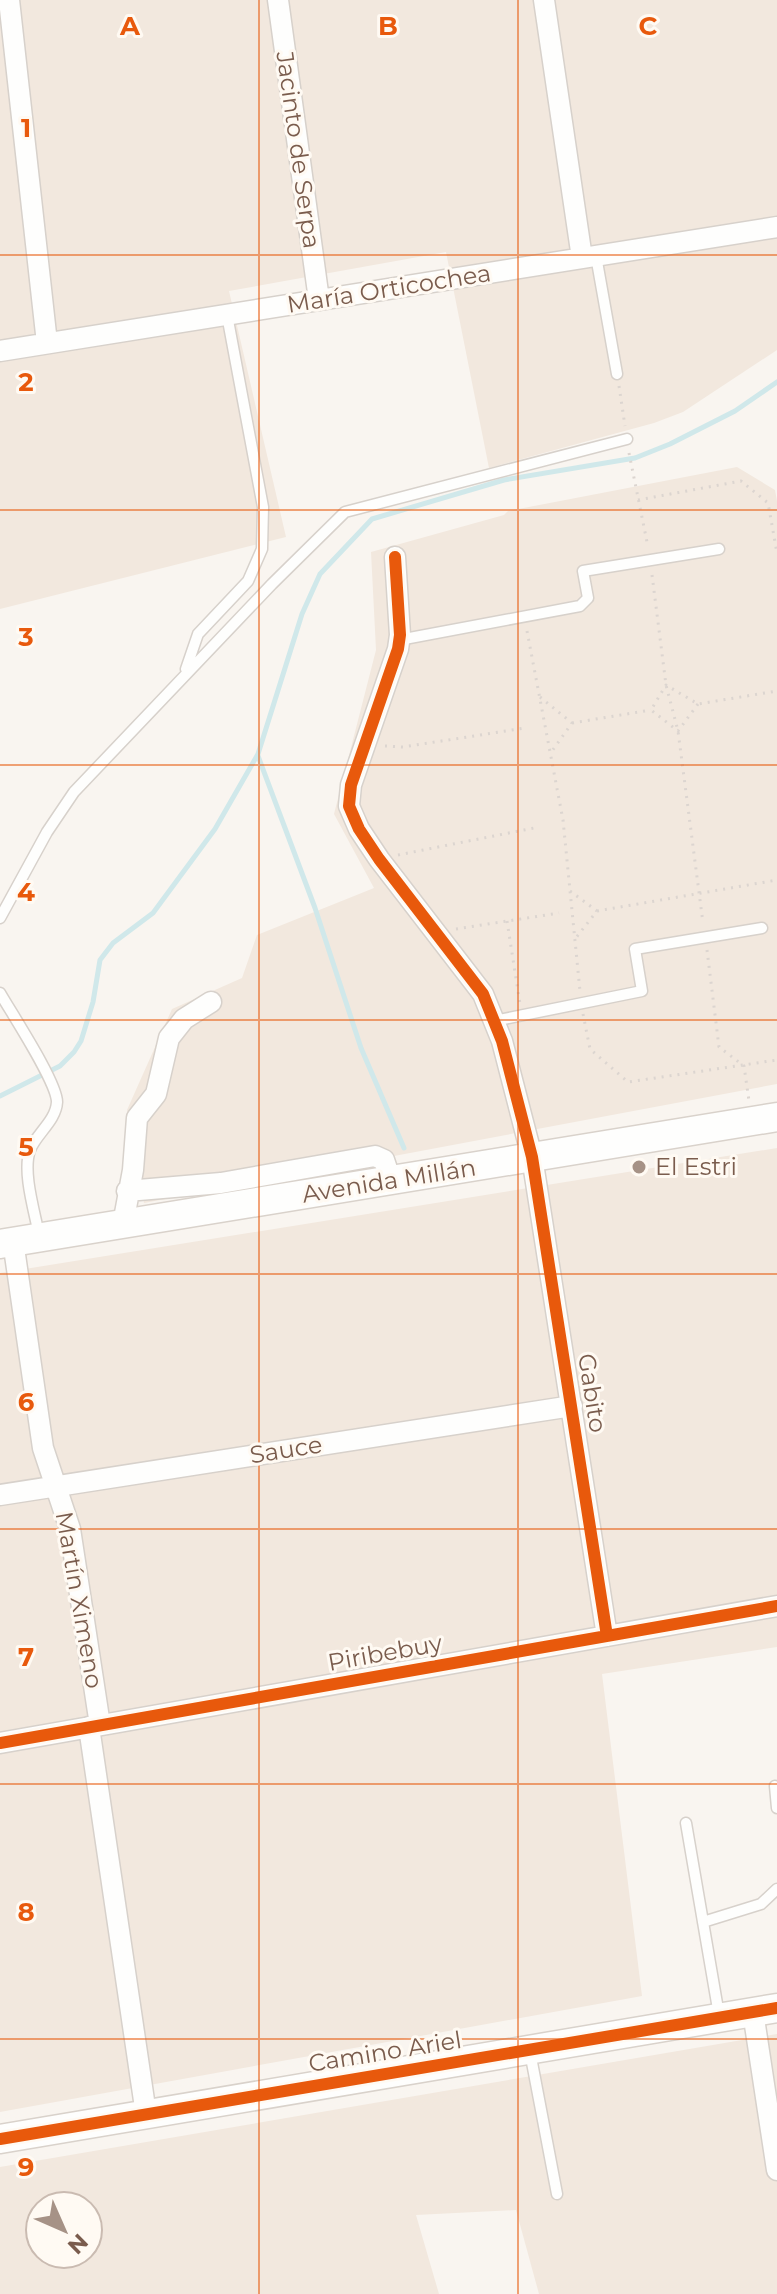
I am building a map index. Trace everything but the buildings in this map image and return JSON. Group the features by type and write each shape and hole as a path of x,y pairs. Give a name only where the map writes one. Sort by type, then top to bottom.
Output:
{"street":[{"path":"9,0 47,343"},
{"name":"Jacinto de Serpa","path":"278,0 319,300"},
{"path":"544,0 589,257"},
{"name":"María Orticochea","path":"0,351 777,227"},
{"name":"Gabito","path":"395,557 399,640 394,663 351,785 349,806 359,829 379,859 483,994 502,1041 532,1157 607,1636"},
{"path":"123,1224 133,1170 137,1118 156,1094 169,1038 184,1019 211,1002"},
{"name":"Avenida Millán","path":"17,1241 764,1119"},
{"path":"127,1191 221,1183 375,1156 384,1160 391,1181"},
{"name":"Martín Ximeno","path":"17,1241 43,1448 70,1529 146,2114"},
{"name":"Sauce","path":"0,1495 572,1406"},
{"name":"Piribebuy","path":"0,1743 777,1606"},
{"path":"765,2010 777,2170"},
{"name":"Camino Ariel","path":"0,2139 765,2010"}],"lane":[{"path":"589,257 617,374"},
{"path":"185,674 198,634 248,581 262,549 263,507 227,315"},
{"path":"0,918 47,832 74,792 345,512 626,435"},
{"path":"399,640 580,606 588,598 583,571 719,549"},
{"path":"494,1021 642,991 635,949 762,928"},
{"path":"0,993 48,1077 56,1097 56,1108 35,1138 27,1158 17,1241"},
{"path":"775,1786 777,1808"},
{"path":"686,1823 720,2017"},
{"path":"703,1922 761,1904 777,1889"},
{"path":"530,2050 557,2194"}],"path":[{"path":"617,374 626,435"},
{"path":"629,452 650,561 666,685 678,731 719,1047 744,1066 764,1119"},
{"path":"638,500 741,481 768,503 777,553"},
{"path":"524,617 563,820 581,1004 590,1049 628,1082 777,1060"},
{"path":"666,685 698,704 777,691"},
{"path":"651,710 666,685"},
{"path":"540,697 572,723"},
{"path":"678,731 698,704"},
{"path":"551,753 572,723 651,710 678,731"},
{"path":"365,744 403,747 525,728"},
{"path":"379,859 539,827"},
{"path":"575,939 597,911 777,880"},
{"path":"570,891 597,911"},
{"path":"435,932 559,913"},
{"path":"507,921 521,1015"}],"shaded area":[{"path":"0,0 777,0 777,350 683,412 654,423 489,468 446,252 229,291 286,537 0,609"},
{"path":"737,467 775,490 777,501 777,1084 144,1203 127,1110 172,1009 242,978 257,935 374,888 334,814 376,650 371,552 504,515 508,511"},
{"path":"777,1148 777,1647 602,1674 642,1996 0,2112 0,1273"},
{"path":"777,2034 777,2294 539,2294 516,2210 416,2215 439,2294 0,2294 0,2167"}],"waterway":[{"path":"0,1096 60,1066 74,1052 81,1041 93,1002 100,960 113,943 153,913 215,829 258,754 302,614 320,574 372,519 504,480 635,458 735,411 777,382"},
{"path":"258,756 315,908 361,1048 404,1148"}],"cycle path":[{"path":"395,557 400,635 398,649 351,785 349,806 359,829 379,859 483,994 502,1041 532,1157 607,1636"},
{"path":"0,1743 777,1606"},
{"path":"0,2139 777,2008"}],"place":[{"name":"El Estri","path":"639,1167"}]}
